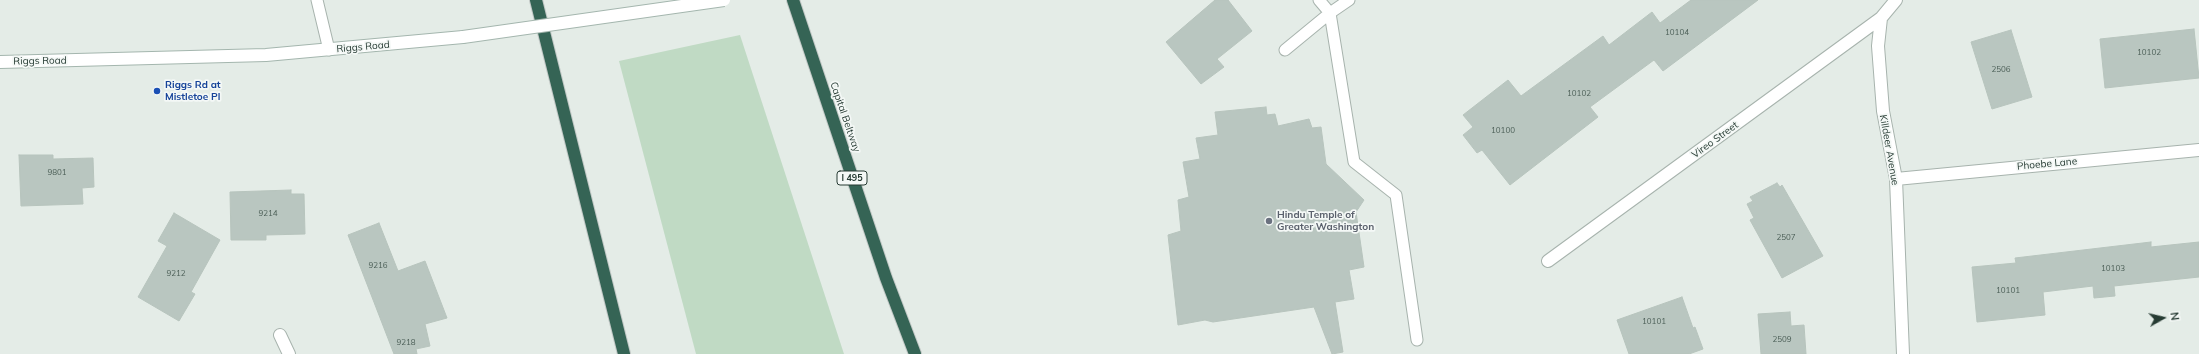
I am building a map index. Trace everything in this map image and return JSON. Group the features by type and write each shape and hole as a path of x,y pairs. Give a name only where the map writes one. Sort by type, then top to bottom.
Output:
{"highway":[{"path":"536,0 624,354"},
{"name":"Capital Beltway","path":"792,0 886,278 915,354"}],"street":[{"name":"Riggs Road","path":"0,62 188,58 329,50 463,37 724,0"},
{"path":"1881,18 1896,0"},
{"name":"Killdeer Avenue","path":"1881,18 1878,46 1883,111 1896,179 1903,354"},
{"name":"Vireo Street","path":"1548,261 1881,18"},
{"name":"Phoebe Lane","path":"1896,179 2199,150"},
{"path":"280,334 289,354"}],"lane":[{"path":"317,0 329,50"},
{"path":"1319,0 1330,13 1354,162 1396,195 1416,340"},
{"path":"1285,50 1330,13 1349,0"}],"green space":[{"path":"740,35 844,354 696,354 619,61"}],"building":[{"path":"1215,0 1228,0 1252,31 1217,59 1224,67 1201,84 1166,42"},
{"path":"1691,0 1758,0 1663,71 1654,60 1590,107 1598,117 1510,185 1482,150 1477,153 1463,135 1473,127 1463,115 1508,80 1521,96 1603,36 1609,45 1652,12 1660,23"},
{"path":"2194,29 2199,78 2105,88 2100,39"},
{"path":"2011,30 2032,97 1992,109 1971,42"},
{"name":"Hindu Temple of Greater Washington","path":"1266,107 1267,115 1275,114 1278,126 1309,119 1312,128 1321,127 1326,164 1364,200 1356,212 1364,267 1349,270 1354,299 1335,302 1343,352 1332,354 1314,307 1213,322 1205,320 1178,325 1168,235 1181,231 1178,200 1189,197 1183,162 1200,159 1196,138 1218,135 1215,112"},
{"path":"19,155 53,155 53,159 93,158 94,187 82,188 83,204 21,206"},
{"path":"1777,183 1780,187 1782,185 1823,256 1782,278 1750,220 1754,218 1747,204 1753,201 1750,197"},
{"path":"291,190 291,194 304,194 305,234 266,235 266,240 231,240 230,192"},
{"path":"174,213 220,240 191,292 195,294 179,321 138,297 167,246 158,241"},
{"path":"379,223 398,271 425,261 447,318 425,324 430,346 416,349 417,354 394,354 348,235"},
{"path":"2151,242 2151,247 2199,242 2199,277 2114,286 2115,296 2094,298 2093,286 2043,292 2045,315 1977,322 1972,267 2016,263 2015,258"},
{"path":"1682,297 1693,328 1695,327 1703,349 1689,354 1629,354 1617,320"},
{"path":"1790,312 1791,326 1804,325 1806,354 1761,354 1758,314"}],"place":[{"name":"Riggs Rd at Mistletoe Pl","path":"157,91"},
{"name":"Hindu Temple of Greater Washington","path":"1269,221"}]}
